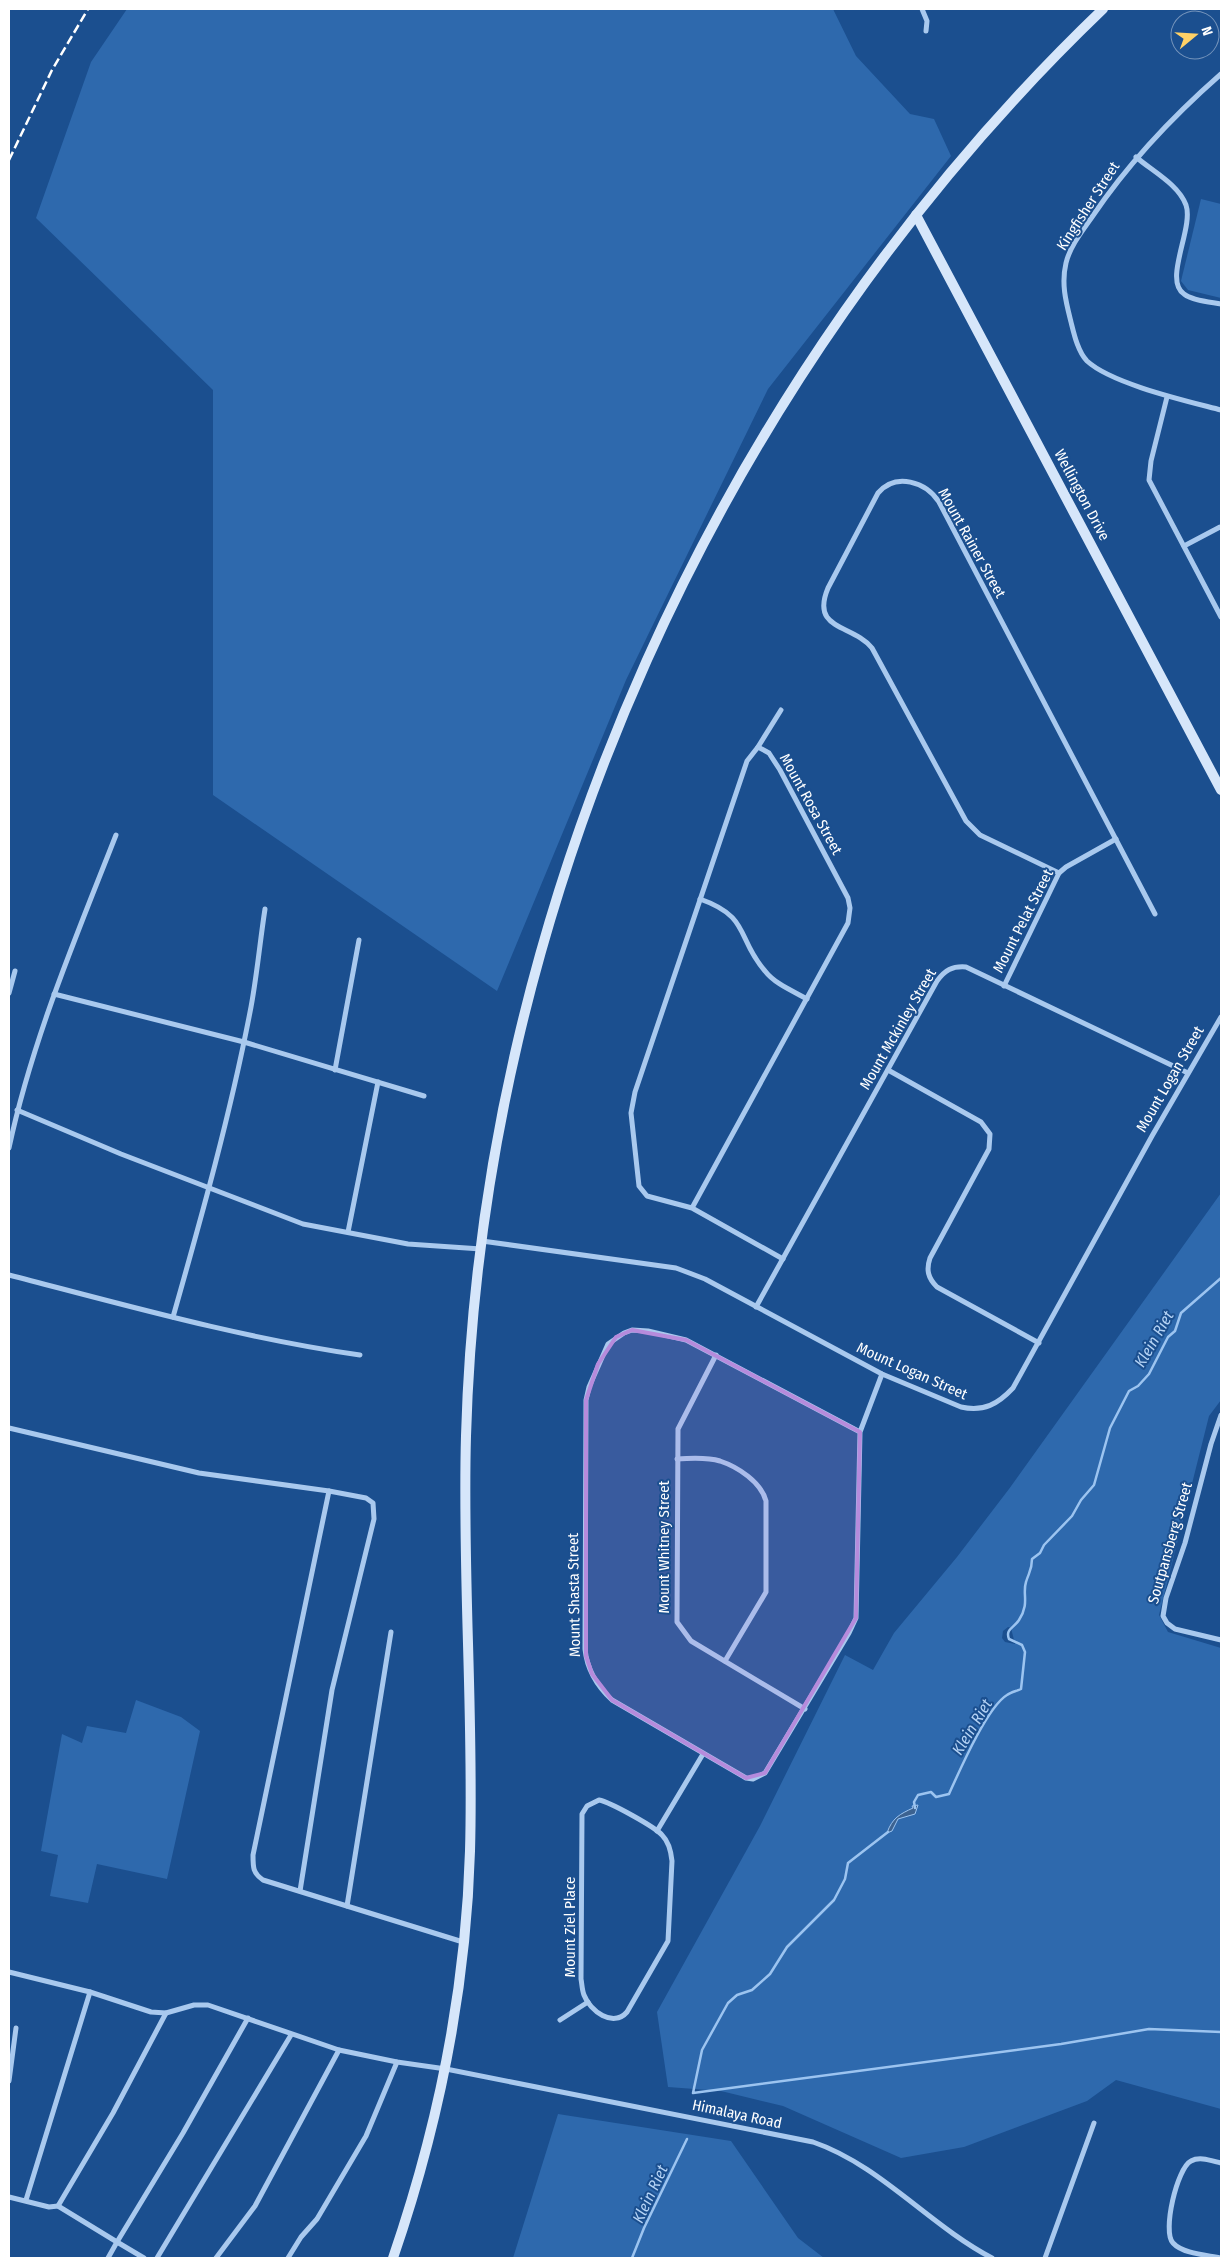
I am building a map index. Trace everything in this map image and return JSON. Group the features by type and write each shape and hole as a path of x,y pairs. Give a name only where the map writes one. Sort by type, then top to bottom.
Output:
{"main road":[{"path":"393,2258 421,2171 446,2069 463,1942 470,1851 464,1530 469,1371 482,1245 513,1066 546,935 588,807 638,680 698,554 767,429 853,297 916,215 960,161 1077,33 1103,9"},
{"name":"Wellington Drive","path":"916,215 1221,790"}],"street":[{"path":"922,9 927,21 926,31"},
{"name":"Kingfisher Street","path":"1221,74 1170,121 1136,157 1113,186 1073,246 1066,260 1064,276 1064,296 1080,349 1087,361 1116,377 1167,397 1221,410"},
{"path":"1136,157 1178,192 1186,203 1188,223 1177,272 1178,288 1185,295 1221,304"},
{"path":"1167,397 1149,475 1153,489 1221,617"},
{"name":"Mount Rainer Street","path":"1059,874 980,835 966,821 872,648 864,640 831,621 824,612 822,603 828,588 878,493 883,487 894,482 914,482 934,495 1155,914"},
{"path":"1184,546 1220,528"},
{"path":"758,746 780,710"},
{"name":"Mount Rosa Street","path":"692,1208 848,924 850,908 842,887 780,770 769,753 758,746 747,761 635,1092 631,1113 642,1191 653,1199 692,1208 783,1259"},
{"path":"9,1148 17,1110 54,994 116,835"},
{"name":"Mount Pelat Street","path":"1004,986 1059,874 1069,865 1116,839"},
{"path":"700,899 716,905 730,914 765,972 807,999"},
{"path":"173,1318 210,1187 244,1042 252,1005 265,908"},
{"path":"335,1070 359,940"},
{"name":"Mount Mckinley Street","path":"756,1307 937,981 947,970 954,967 966,967 1188,1073"},
{"path":"9,993 15,971"},
{"path":"54,994 244,1042 424,1096"},
{"name":"Mount Logan Street","path":"17,1110 121,1154 303,1224 408,1244 482,1245 667,1266 705,1279 882,1374 962,1407 974,1410 994,1405 1013,1388 1221,1017"},
{"path":"888,1070 982,1122 990,1134 989,1149 930,1258 928,1265 929,1278 937,1287 1039,1343"},
{"path":"348,1232 378,1082"},
{"path":"9,1275 173,1318 309,1347 360,1354"},
{"name":"Mount Shasta Street","path":"860,1432 716,1355 674,1335 632,1330 608,1344 589,1387 586,1400 585,1633 587,1662 602,1690 612,1700 746,1778 759,1777 772,1764 856,1618 860,1432 882,1374"},
{"name":"Mount Whitney Street","path":"716,1355 678,1429 677,1622 691,1641 805,1708"},
{"name":"Soutpansberg Street","path":"1221,1415 1211,1444 1185,1544 1166,1598 1163,1616 1167,1623 1175,1629 1221,1640"},
{"path":"9,1428 199,1473 329,1491 366,1498 373,1503 374,1519 332,1690 300,1891"},
{"path":"677,1458 720,1461 754,1480 763,1492 766,1501 767,1588 755,1612 725,1661"},
{"path":"329,1491 253,1856 255,1874 263,1880 463,1942"},
{"path":"347,1906 391,1632"},
{"path":"657,1831 703,1754"},
{"name":"Mount Ziel Place","path":"604,1801 657,1831 667,1841 672,1861 670,1934 666,1947 625,2015 614,2018 605,2017 588,2002 583,1994 581,1979 584,1810 591,1803 604,1801"},
{"path":"9,1972 90,1992 151,2012 166,2013 113,2113 58,2206"},
{"path":"26,2200 90,1992"},
{"path":"560,2020 588,2002"},
{"name":"Himalaya Road","path":"166,2013 201,2005 248,2018 291,2035 338,2050 709,2120 826,2146 875,2176 965,2242 992,2258"},
{"path":"108,2258 183,2133 248,2018"},
{"path":"9,2082 16,2028"},
{"path":"157,2258 291,2035"},
{"path":"216,2258 255,2206 338,2050"},
{"path":"288,2258 301,2237 317,2218 366,2136 397,2062"},
{"path":"1045,2258 1094,2123"},
{"path":"1221,2163 1203,2159 1193,2160 1184,2165 1179,2176 1167,2231 1171,2242 1180,2248 1221,2258"},
{"path":"9,2197 49,2207 58,2206 144,2258"}],"highlighted area":[{"path":"632,1330 686,1340 860,1432 856,1618 765,1773 746,1778 612,1700 592,1674 586,1656 586,1400 598,1364 616,1337"}],"shaded area":[{"path":"127,9 833,9 856,56 910,114 934,119 951,156 768,389 626,680 497,991 213,795 213,390 36,218 91,62"},
{"path":"1201,199 1221,204 1221,298 1188,290 1181,281"},
{"path":"1221,1193 1221,1400 1209,1416 1159,1615 1168,1632 1221,1648 1221,2109 1116,2080 1087,2101 964,2147 901,2158 783,2106 721,2091 668,2087 657,2012 760,1826 845,1655 873,1670 894,1633 957,1557 1009,1489","holes":["1008,1627 1011,1628 1015,1644 1005,1642 1002,1638 1003,1631"]},
{"path":"136,1700 181,1717 200,1731 167,1879 97,1864 88,1903 50,1896 58,1855 41,1851 62,1734 82,1743 87,1726 126,1733"},
{"path":"918,1805 915,1814 898,1819 892,1831 887,1833 897,1817 913,1808 912,1806"},
{"path":"558,2114 731,2141 798,2238 824,2258 513,2258"}],"waterway":[{"name":"Klein Riet","path":"915,1808 914,1802 918,1795 931,1792 936,1797 949,1794 974,1741 991,1712 1007,1695 1021,1689 1025,1652 1022,1645 1009,1639 1008,1633 1017,1623 1024,1609 1025,1586 1032,1559 1040,1553 1044,1545 1072,1516 1081,1500 1094,1485 1110,1428 1129,1391 1138,1386 1149,1374 1168,1337 1175,1331 1181,1313 1221,1278"},
{"path":"888,1832 848,1863 845,1879 834,1900 787,1947 770,1974 752,1990 737,1995 728,2003 702,2050 693,2093 1061,2044 1149,2029 1221,2032"},
{"name":"Klein Riet","path":"632,2258 644,2228 687,2139"}],"railway":[{"path":"9,160 52,70 88,9"}]}
